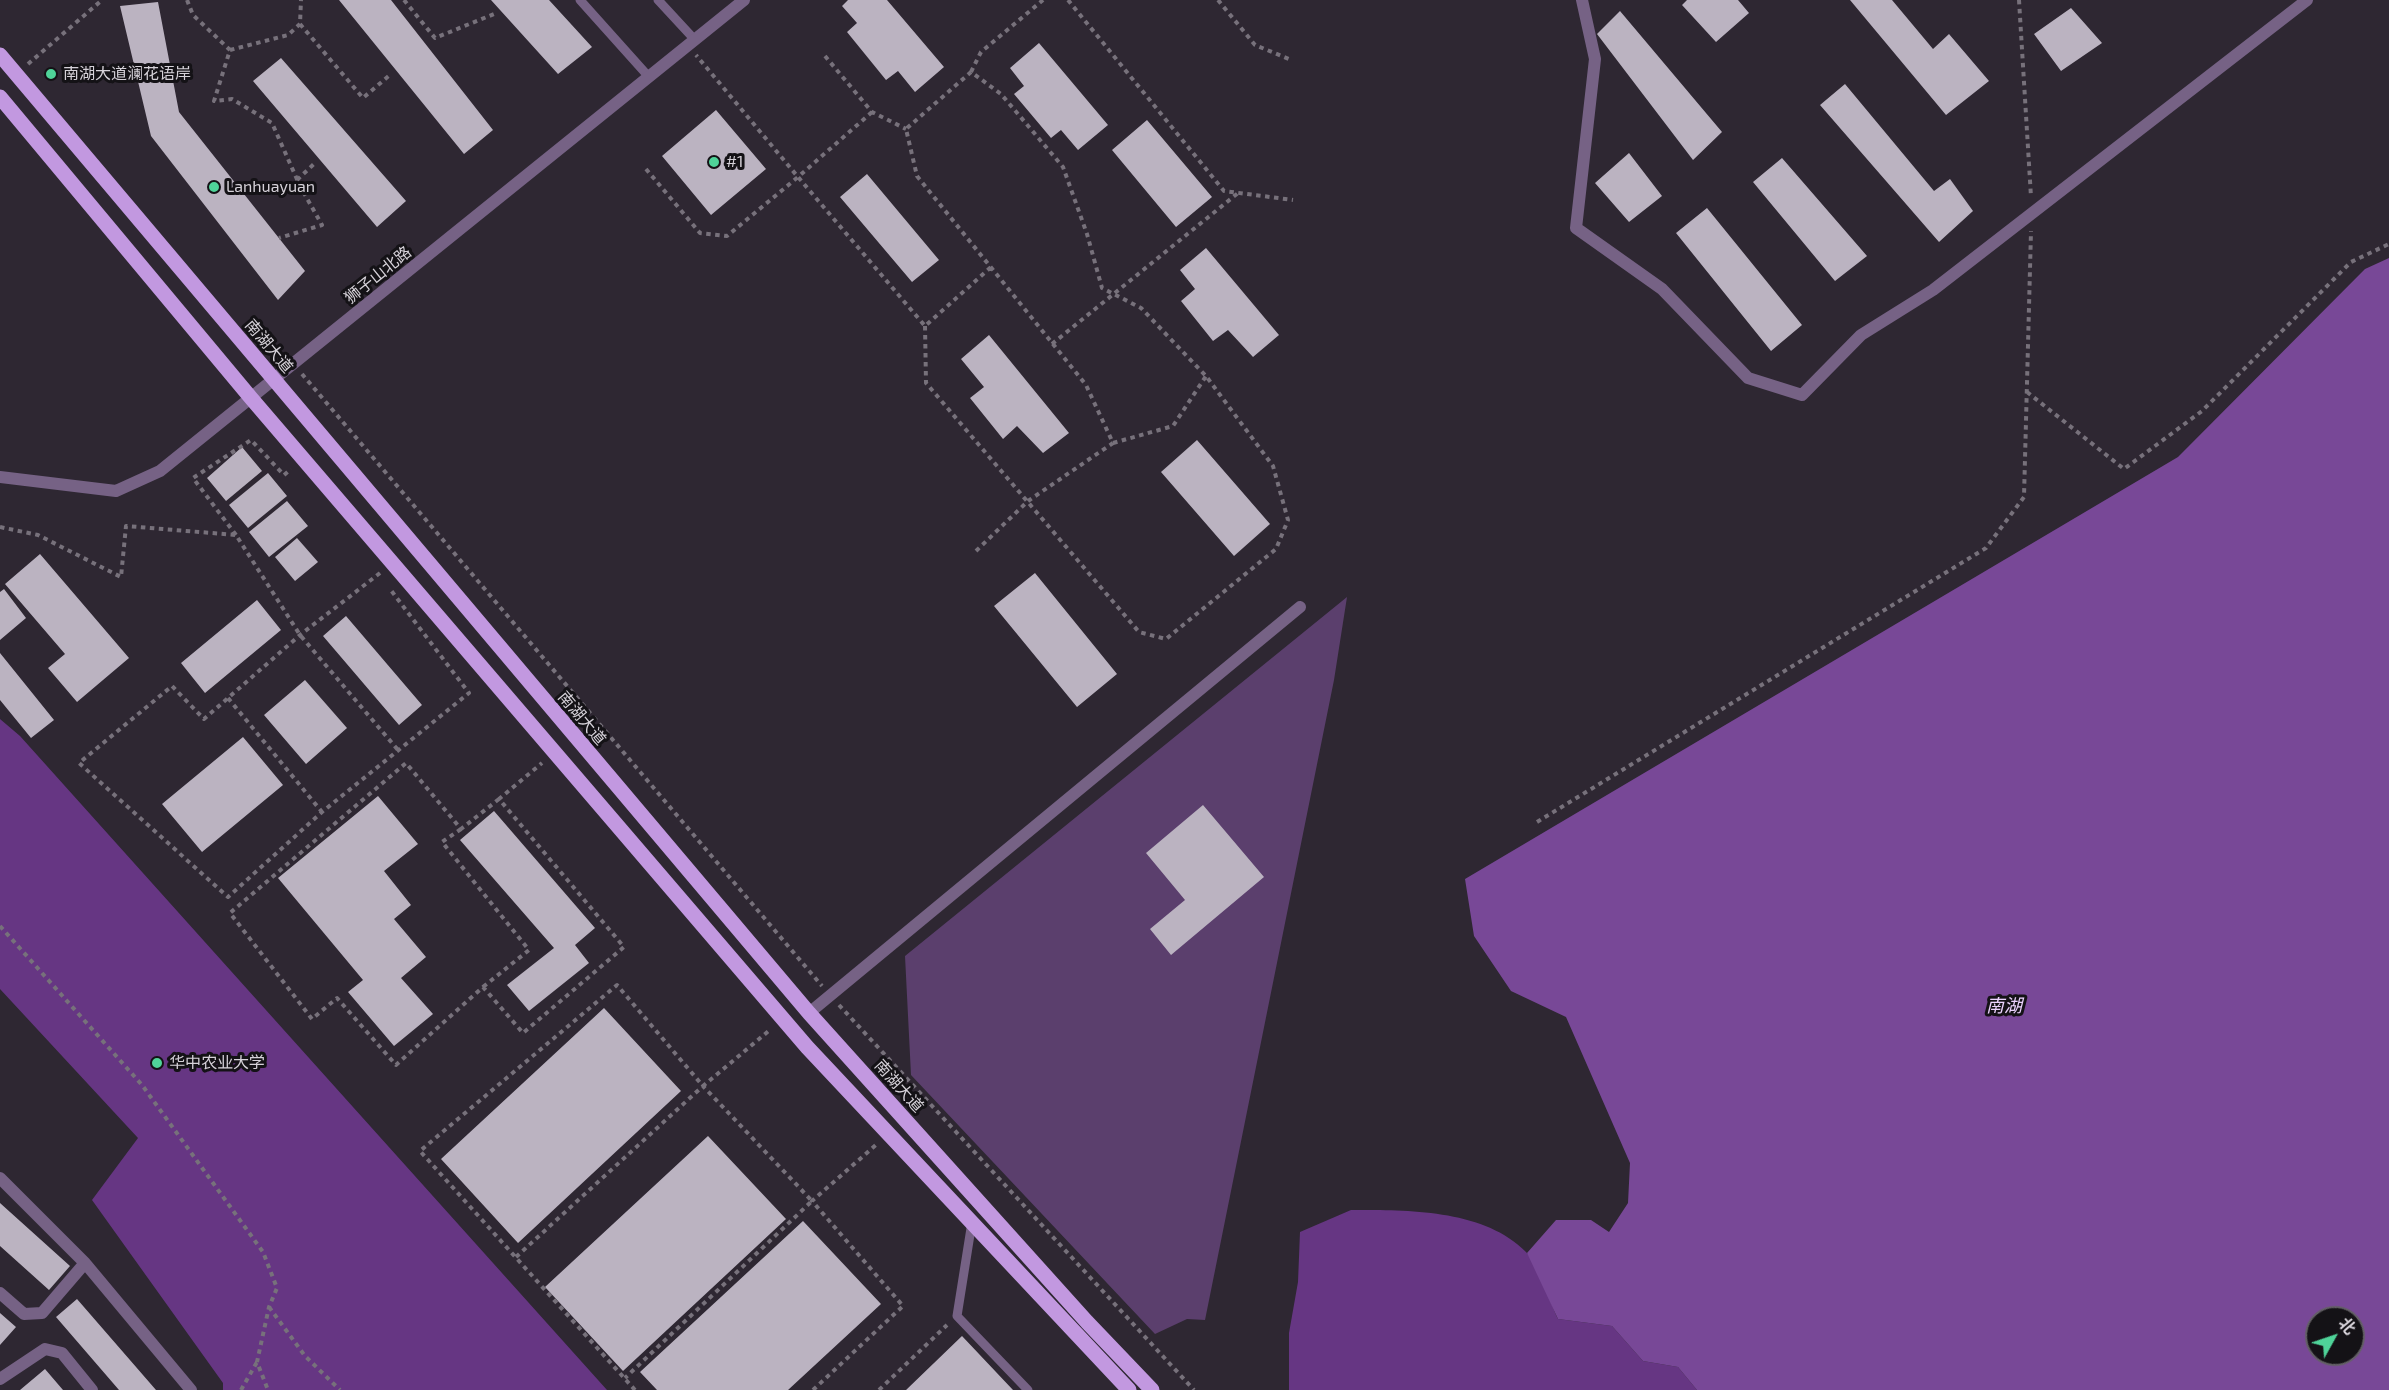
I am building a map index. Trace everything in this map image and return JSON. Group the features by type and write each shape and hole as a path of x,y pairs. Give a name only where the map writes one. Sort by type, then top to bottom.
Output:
{"main road":[{"name":"南湖大道","path":"0,55 809,1013 1079,1313 1152,1390"},
{"path":"0,97 251,398 783,1019 1129,1390"}],"street":[{"name":"狮子山北路","path":"0,477 116,491 160,471 744,0"},
{"path":"1582,0 1595,59 1576,228 1662,288 1748,378 1802,395 1861,335 1933,290 2307,0"},
{"path":"809,1013 1300,608"},
{"path":"0,1178 85,1263 191,1390"},
{"path":"0,1293 24,1314 42,1313 85,1263"},
{"path":"0,1381 45,1348 62,1353 92,1390"},
{"path":"0,1381 21,1359"}],"lane":[{"path":"580,0 649,77"},
{"path":"658,0 691,43"},
{"path":"972,1222 957,1316 1028,1390"}],"path":[{"path":"17,74 102,0"},
{"path":"187,0 192,15 230,50"},
{"path":"301,0 300,24 363,98 391,74"},
{"path":"404,0 435,38 494,14"},
{"path":"906,129 971,72 981,52 1043,0"},
{"path":"1068,0 1224,191 1293,200"},
{"path":"1218,0 1255,45 1289,59"},
{"path":"1536,822 1986,548 2024,497 2031,213 2019,0"},
{"path":"230,50 288,35 300,24"},
{"path":"691,43 798,177 925,326 926,383 1139,632 1166,639 1276,549 1288,520 1273,466 1206,376 1141,308 1102,288 1088,234 1063,167 1001,94 971,72"},
{"path":"230,50 213,101 232,99 272,123 297,180 322,225 279,238"},
{"path":"825,56 872,112 906,129"},
{"path":"646,169 700,233 727,236 872,112"},
{"path":"906,129 917,176 1086,385 1113,443"},
{"path":"297,180 315,163"},
{"path":"1052,344 1238,193"},
{"path":"2026,391 2124,468 2202,411 2351,262 2389,244"},
{"path":"925,326 991,267"},
{"path":"294,364 830,996 1194,1390"},
{"path":"976,551 1028,501 1113,443 1173,426 1206,376"},
{"path":"303,458 284,475 251,440 193,478 236,536 300,635 398,750"},
{"path":"0,527 38,535 121,576 126,526 236,536"},
{"path":"379,575 469,693 322,812 228,897 79,763 172,687 204,719 228,698 300,635 379,575"},
{"path":"228,698 322,812"},
{"path":"460,829 406,763 230,913 312,1018 338,998 396,1065 483,987 530,950 442,842 460,829 499,799 550,756"},
{"path":"483,987 523,1033 624,947 499,799"},
{"path":"0,926 142,1085 263,1252 277,1288 269,1307 257,1362 241,1390"},
{"path":"635,1390 420,1151 617,985 703,1086 812,1201 903,1306 813,1390"},
{"path":"516,1257 703,1086 783,1019"},
{"path":"625,1378 812,1201 888,1134"},
{"path":"269,1307 305,1356 340,1390"},
{"path":"879,1390 957,1316"},
{"path":"257,1362 268,1390"}],"shaded area":[{"path":"1347,597 1334,680 1205,1320 1187,1319 1155,1334 911,1075 905,956"},
{"name":"华中农业大学","path":"0,719 20,736 607,1390 223,1390 223,1383 92,1200 138,1138 0,989"},
{"path":"1351,1210 1420,1212 1467,1220 1489,1227 1509,1238 1530,1257 1558,1319 1612,1326 1643,1361 1678,1367 1697,1390 1289,1390 1289,1333 1298,1282 1300,1232"}],"water":[{"name":"南湖","path":"2389,258 2389,1390 1697,1390 1678,1367 1643,1361 1612,1326 1558,1319 1527,1253 1556,1220 1591,1220 1609,1232 1628,1203 1630,1163 1566,1017 1511,991 1474,936 1465,879 2178,457 2365,269"}],"building":[{"path":"339,0 391,0 493,130 464,154"},
{"path":"491,0 549,0 592,47 558,74"},
{"path":"848,0 887,0 944,67 915,92 898,71 886,80 847,32 857,23 842,6"},
{"path":"1687,0 1738,0 1749,13 1716,42 1682,5"},
{"path":"1850,0 1892,0 1933,49 1949,34 1989,81 1946,115"},
{"name":"Lanhuayuan","path":"158,2 179,112 305,271 278,300 151,136 120,6"},
{"path":"2071,8 2102,43 2061,71 2034,34"},
{"path":"1620,11 1722,132 1693,160 1597,34"},
{"path":"1039,43 1108,125 1078,150 1061,130 1051,138 1014,94 1024,86 1010,68"},
{"name":"Lanhuayuan","path":"281,58 406,201 377,227 253,81"},
{"path":"1845,84 1934,191 1950,179 1973,211 1939,242 1820,105"},
{"name":"#1","path":"716,110 766,169 711,215 662,156"},
{"path":"1147,120 1212,197 1176,227 1112,150"},
{"path":"1629,153 1662,196 1629,222 1595,183"},
{"path":"1782,158 1867,256 1835,281 1753,182"},
{"path":"867,174 939,260 912,282 840,197"},
{"path":"1707,208 1802,325 1771,351 1676,233"},
{"path":"1206,248 1279,335 1253,357 1228,330 1213,341 1181,301 1195,289 1180,270"},
{"path":"989,335 1069,433 1043,453 1017,426 1003,439 970,398 984,387 961,359"},
{"path":"1197,440 1270,524 1234,556 1161,472"},
{"path":"242,447 262,471 226,501 207,478"},
{"path":"268,473 287,496 248,528 229,505"},
{"path":"287,501 308,526 269,557 249,532"},
{"path":"297,538 318,562 295,581 275,557"},
{"path":"40,554 129,658 77,702 48,668 65,654 5,584"},
{"path":"1035,573 1117,674 1077,707 994,606"},
{"path":"4,589 26,618 0,640 0,592"},
{"path":"257,600 281,630 205,693 181,663"},
{"path":"346,616 422,705 399,725 323,636"},
{"path":"0,653 54,720 31,738 0,700"},
{"path":"305,680 347,728 306,764 264,715"},
{"path":"243,737 283,785 202,852 162,804"},
{"path":"378,796 418,844 384,871 411,905 394,919 426,957 401,978 433,1014 394,1046 348,992 363,980 278,878"},
{"path":"1203,805 1264,877 1171,955 1150,929 1185,900 1146,853"},
{"path":"494,811 595,928 575,945 589,963 529,1011 507,985 554,948 460,840"},
{"path":"604,1008 681,1091 518,1243 441,1159"},
{"path":"708,1136 786,1219 623,1371 545,1287"},
{"path":"0,1203 70,1266 49,1290 0,1246"},
{"path":"803,1221 881,1304 788,1390 657,1390 640,1372"},
{"path":"77,1299 156,1390 119,1390 56,1317"},
{"path":"0,1313 16,1327 0,1345"},
{"path":"962,1336 1013,1390 906,1390"},
{"path":"45,1369 63,1390 20,1390"}],"place":[{"name":"南湖大道澜花语岸","path":"51,74"},
{"name":"#1","path":"714,162"},
{"name":"Lanhuayuan","path":"214,187"},
{"name":"华中农业大学","path":"157,1063"}]}
